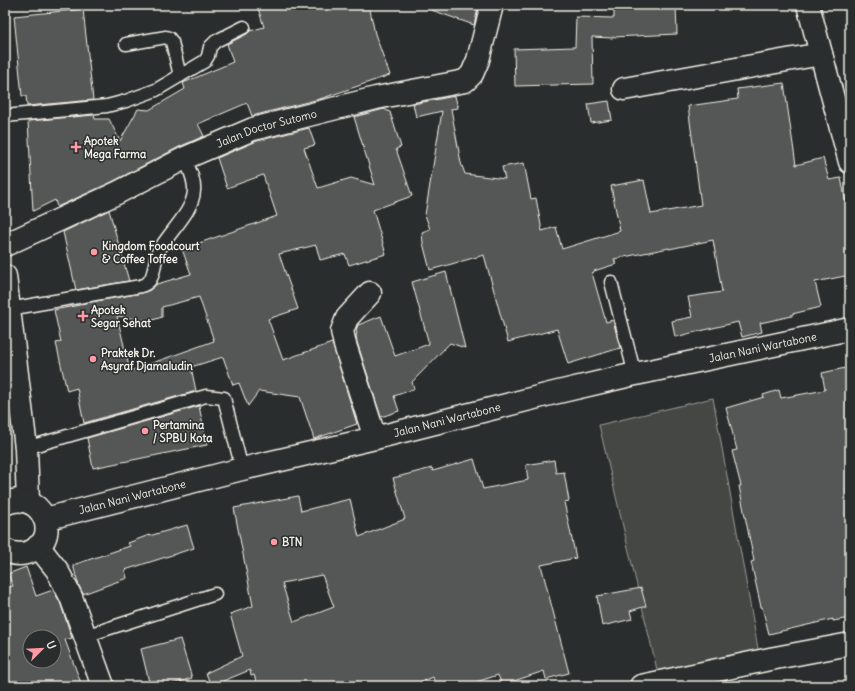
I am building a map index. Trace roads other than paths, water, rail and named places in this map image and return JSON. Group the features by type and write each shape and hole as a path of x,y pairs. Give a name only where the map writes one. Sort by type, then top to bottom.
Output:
{"main road":[{"name":"Jalan Doctor Sutomo","path":"5,246 117,193 185,158 253,129 376,98 465,81 472,74 478,60 492,5"},
{"path":"808,5 850,162"},
{"path":"624,89 821,54"},
{"path":"5,276 26,448 28,502"},
{"path":"370,294 347,318 342,331 345,345 375,438"},
{"name":"Jalan Nani Wartabone","path":"45,519 554,393 850,329"},
{"path":"5,504 13,500 21,500 36,506 42,513 46,525 46,534 38,546 31,551 22,554 13,554 5,550"},
{"path":"38,546 57,570 71,597 103,686"},
{"path":"640,686 850,644"}],"lane":[{"path":"5,116 107,106 156,90 205,61 210,47 216,41 244,27"},
{"path":"126,44 166,37 169,38 172,42 180,76"},
{"path":"9,309 141,286 147,283 152,277 158,253 192,201 194,182 185,158"},
{"path":"611,282 634,375"},
{"path":"26,448 206,396 224,398 242,469"},
{"path":"85,636 216,594"}],"place":[{"name":"Apotek Mega Farma","path":"76,147"},
{"name":"Kingdom Foodcourt & Coffee Toffee","path":"94,252"},
{"name":"Apotek Segar Sehat","path":"83,316"},
{"name":"Praktek Dr. Asyraf Djamaludin","path":"93,359"},
{"name":"Pertamina / SPBU Kota","path":"145,431"},
{"name":"BTN","path":"274,542"}]}
